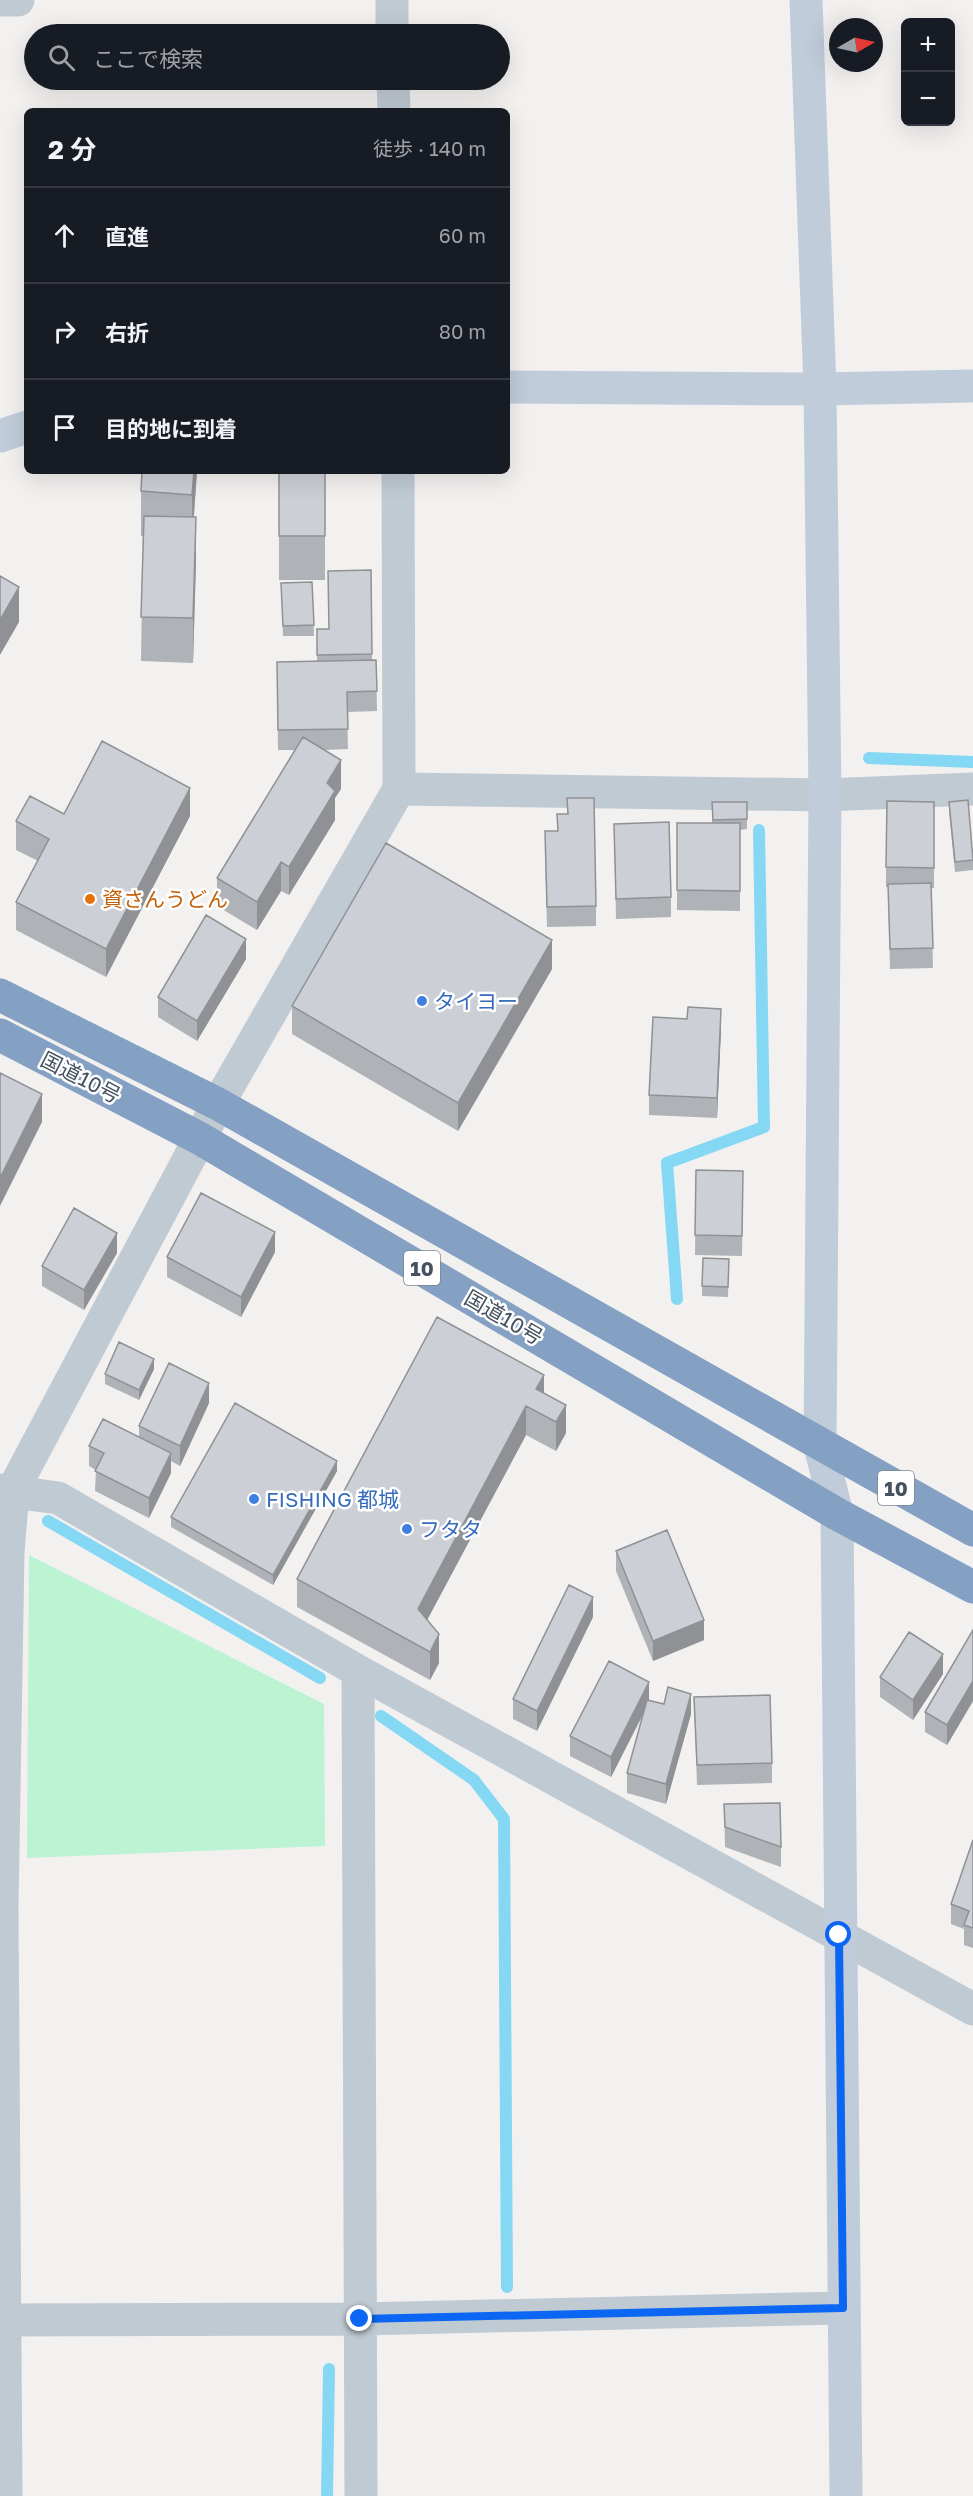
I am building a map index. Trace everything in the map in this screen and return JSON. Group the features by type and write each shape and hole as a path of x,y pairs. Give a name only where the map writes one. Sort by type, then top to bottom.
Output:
{"highway":[{"name":"国道10号","path":"0,994 218,1104 820,1446 973,1530"},
{"name":"国道10号","path":"0,1035 199,1138 837,1514 973,1587"}],"street":[{"path":"0,0 18,0"},
{"path":"392,0 393,24"},
{"path":"806,0 820,389 825,795 820,1446 837,1514 839,1935 846,2496"},
{"path":"393,90 393,108"},
{"path":"510,387 820,389 973,386"},
{"path":"0,436 24,429"},
{"path":"6,2496 1,1908 8,1553 6,1490 218,1104 399,789 398,474"},
{"path":"399,789 825,795 973,789"},
{"path":"6,1490 58,1498 358,1671 973,2009"},
{"path":"358,1671 362,2496"},
{"path":"3,2320 360,2319 843,2308"}],"green space":[{"path":"29,1555 324,1704 325,1846 27,1858"}],"building":[{"path":"142,474 194,474 192,495 141,491"},
{"path":"279,474 325,474 325,536 279,536"},
{"path":"144,516 196,517 193,618 141,617"},
{"path":"371,570 372,654 317,655 317,629 329,629 328,571"},
{"path":"0,576 19,587 0,620"},
{"path":"312,582 314,625 283,626 281,583"},
{"path":"376,660 377,691 347,692 348,729 278,730 277,662"},
{"path":"303,737 341,760 327,783 335,791 289,867 281,862 257,902 217,878"},
{"name":"資さんうどん","path":"102,741 190,788 106,949 16,902 49,839 16,821 30,796 64,814"},
{"path":"567,798 594,798 596,906 547,907 545,831 558,831 557,814 568,814"},
{"path":"968,800 973,860 955,862 949,802"},
{"path":"887,801 934,802 934,868 886,867"},
{"path":"712,802 747,802 747,819 713,820"},
{"path":"669,822 671,897 616,899 614,824"},
{"path":"677,823 740,823 740,891 677,890"},
{"name":"タイヨー","path":"386,843 552,940 458,1103 292,1006"},
{"path":"931,883 933,948 890,949 888,884"},
{"path":"206,915 246,939 197,1021 158,997"},
{"path":"688,1007 721,1009 717,1098 649,1095 653,1017 687,1019"},
{"path":"0,1073 42,1094 0,1178"},
{"path":"696,1170 743,1171 742,1236 695,1235"},
{"path":"201,1193 275,1232 241,1297 167,1257"},
{"path":"74,1208 117,1233 84,1290 42,1266"},
{"path":"703,1258 729,1259 728,1287 702,1286"},
{"name":"フタタ","path":"437,1317 544,1375 536,1389 566,1405 556,1422 526,1406 418,1609 439,1634 430,1652 297,1579"},
{"path":"119,1342 154,1359 139,1390 105,1374"},
{"path":"169,1363 209,1383 180,1446 139,1426"},
{"name":"FISHING 都城","path":"235,1403 337,1461 273,1575 171,1517"},
{"path":"103,1419 171,1453 149,1498 95,1471 104,1453 89,1446"},
{"path":"667,1530 704,1620 653,1641 616,1551"},
{"path":"569,1585 593,1597 537,1711 513,1699"},
{"path":"973,1630 973,1681 947,1725 925,1712"},
{"path":"909,1632 943,1654 913,1700 880,1677"},
{"path":"609,1661 649,1682 611,1757 570,1736"},
{"path":"668,1687 691,1694 666,1784 627,1773 647,1700 664,1704"},
{"path":"770,1695 772,1763 697,1765 694,1697"},
{"path":"780,1803 781,1847 725,1827 724,1804"},
{"path":"973,1840 973,1928 964,1925 969,1911 951,1904"}],"waterway":[{"path":"869,758 973,762"},
{"path":"677,1299 667,1163 764,1127 759,830"},
{"path":"48,1521 320,1678"},
{"path":"381,1716 474,1780 504,1819 507,2287"},
{"path":"327,2496 329,2369"}],"place":[{"name":"資さんうどん","path":"90,899"},
{"name":"タイヨー","path":"422,1001"},
{"name":"FISHING 都城","path":"254,1499"},
{"name":"フタタ","path":"407,1529"}],"route":[{"path":"360,2319 843,2308 839,1935"}]}
